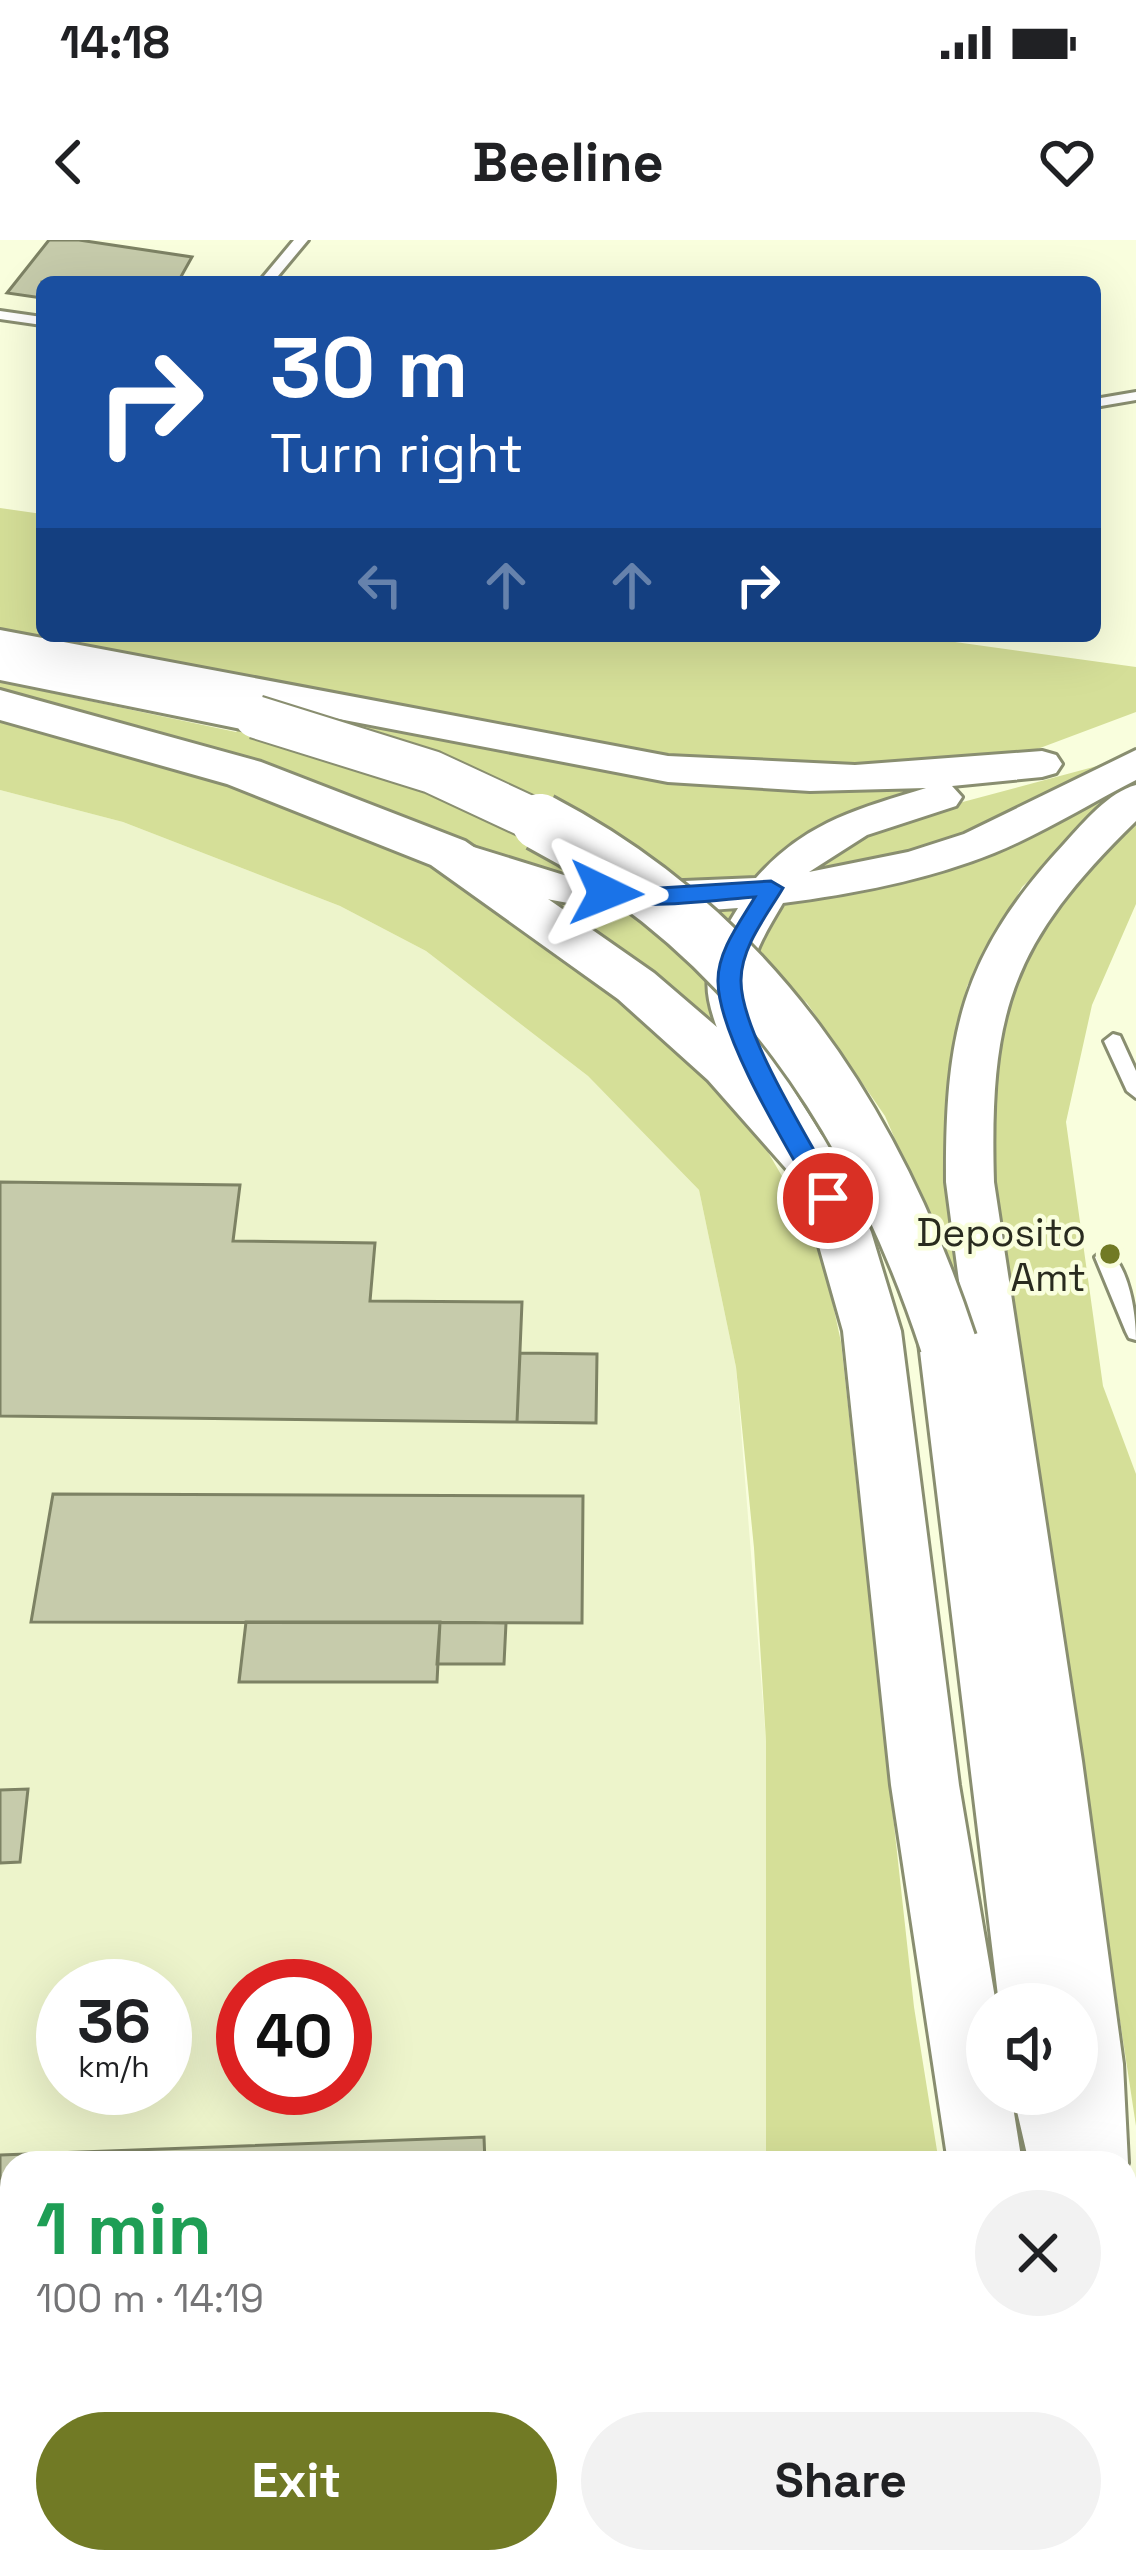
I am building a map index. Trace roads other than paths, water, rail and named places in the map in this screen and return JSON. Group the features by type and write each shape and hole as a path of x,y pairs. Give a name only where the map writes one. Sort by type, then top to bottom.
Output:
{"main road":[{"path":"0,666 256,717 414,765 491,796 563,833 658,898 747,976 785,1021 874,1158 933,1288 948,1343 1032,1983"},
{"path":"0,705 244,773 448,853 636,986 727,1066 813,1162 843,1232 872,1331 925,1785 983,2151"},
{"path":"1055,2115 1063,2151"}],"street":[{"path":"0,642 668,769 768,779 869,781 1042,764"},
{"path":"813,1162 736,1021 729,979 739,944 771,888 797,859 852,825 1136,729"},
{"path":"448,853 508,876 568,890 644,896 825,884 956,852 1136,763"},
{"path":"1095,2151 1089,2041 1054,1761 970,1182 966,1095 985,989 1022,922 1048,885 1136,798"}],"lane":[{"path":"271,276 301,240"},
{"path":"0,316 36,320"},
{"path":"1101,402 1136,396"},
{"path":"1113,1040 1136,1091"},
{"path":"1105,1257 1136,1333"}],"place":[{"name":"Deposito Amt","path":"1110,1254"}]}
